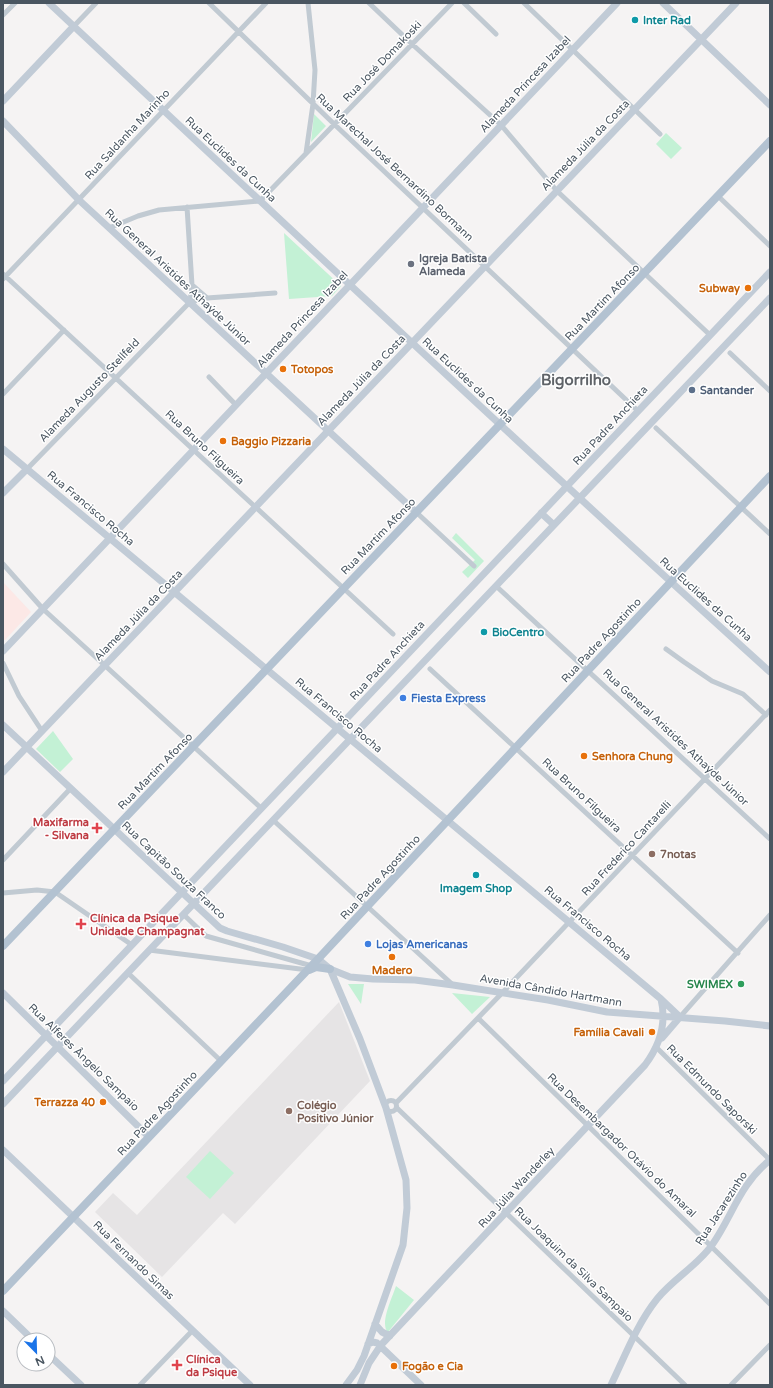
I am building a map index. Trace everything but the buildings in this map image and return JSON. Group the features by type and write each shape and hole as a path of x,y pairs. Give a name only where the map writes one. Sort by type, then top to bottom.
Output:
{"main road":[{"name":"Rua Martim Afonso","path":"3,946 770,142"},
{"name":"Rua Padre Agostinho","path":"3,1291 310,968 770,476"},
{"path":"310,968 316,967 330,969"}],"street":[{"path":"3,15 15,3"},
{"name":"Rua Euclides da Cunha","path":"49,3 412,343 670,582 770,672"},
{"path":"3,101 96,3"},
{"name":"Rua Marechal José Bernardino Bormann","path":"209,3 334,124 638,411"},
{"name":"Rua Saldanha Marinho","path":"4,277 266,3"},
{"path":"306,153 313,104 314,84 314,59 308,3"},
{"path":"369,3 501,125 557,191 710,335"},
{"name":"Rua José Domakoski","path":"260,201 452,3"},
{"path":"464,3 496,34"},
{"path":"524,3 660,134"},
{"name":"Alameda Princesa Izabel","path":"3,651 617,3"},
{"path":"663,3 770,105"},
{"name":"Alameda Júlia da Costa","path":"3,772 736,3"},
{"name":"Rua General Aristides Athaýde Júnior","path":"3,120 79,200 474,566"},
{"path":"718,196 770,246"},
{"path":"109,228 147,213 166,209 260,201"},
{"path":"187,207 192,285 190,302 207,298 275,293"},
{"name":"Rua Padre Anchieta","path":"3,1080 770,272"},
{"name":"Rua Bruno Filgueira","path":"4,277 64,330 393,634"},
{"path":"192,285 207,298"},
{"path":"3,1104 770,298"},
{"name":"Alameda Augusto Stellfeld","path":"3,493 190,302"},
{"path":"3,394 64,330"},
{"path":"730,353 770,390"},
{"path":"209,377 236,405"},
{"path":"656,428 770,534"},
{"name":"Rua Francisco Rocha","path":"3,449 570,922 661,999 680,1017"},
{"path":"541,513 554,525"},
{"path":"3,564 43,608 261,808"},
{"name":"Rua General Aristides Athaýde Júnior","path":"496,586 770,839"},
{"path":"666,649 712,681 743,694 768,713"},
{"path":"3,663 20,696 42,731"},
{"name":"Rua Bruno Filgueira","path":"430,669 738,953"},
{"name":"Rua Frederico Cantarelli","path":"396,1105 768,713"},
{"name":"Rua Capitão Souza Franco","path":"3,725 224,930 318,959"},
{"path":"3,860 71,788"},
{"path":"273,820 453,984"},
{"path":"3,893 37,890 55,892 132,945"},
{"path":"183,914 206,936 310,968"},
{"name":"Rua Júlia Wanderley","path":"660,1039 738,953 770,915"},
{"path":"149,950 310,968"},
{"path":"318,959 330,969 360,1038 386,1108 406,1180 406,1208 403,1245 361,1364 346,1385"},
{"name":"Avenida Cândido Hartmann","path":"330,969 341,974 360,978 415,980 453,984 548,1000 607,1012 680,1017 770,1026"},
{"path":"128,973 221,1061"},
{"name":"Rua Alferes Ângelo Sampaio","path":"3,994 149,1137"},
{"path":"661,999 664,1016"},
{"name":"Rua Júlia Wanderley","path":"360,1385 370,1363 381,1346 637,1075 657,1048 664,1016"},
{"name":"Rua Desembargador Otávio do Amaral","path":"478,1018 770,1304"},
{"name":"Rua Edmundo Saporski","path":"657,1048 770,1160"},
{"path":"389,1101 392,1101 396,1105 395,1111 391,1112 386,1108 386,1104 389,1101"},
{"name":"Rua Joaquim da Silva Sampaio","path":"396,1105 685,1385"},
{"name":"Rua Fernando Simas","path":"3,1150 250,1385"},
{"name":"Rua Jacarezinho","path":"611,1385 644,1318 658,1298 712,1246 743,1190 759,1170 770,1160"},
{"path":"3,1311 25,1332"},
{"path":"376,1324 382,1332 390,1336"},
{"path":"140,1385 192,1330"},
{"path":"368,1344 373,1342 381,1346 421,1385"},
{"path":"730,1385 770,1345"},
{"path":"56,1362 81,1385"}],"shaded area":[{"path":"3,582 31,612 5,640 3,640"},
{"name":"Colégio Positivo Júnior","path":"339,1002 370,1081 235,1224 223,1213 162,1277 95,1212 113,1193 137,1215"}],"green space":[{"path":"314,114 326,126 311,142"},
{"path":"666,133 682,148 671,159 656,144"},
{"path":"284,233 341,286 332,296 289,299"},
{"path":"456,533 484,561 468,578 462,572 475,560 452,538"},
{"path":"53,731 73,759 60,772 36,749"},
{"path":"348,984 364,984 361,1004"},
{"path":"452,993 490,997 472,1014"},
{"path":"210,1151 234,1173 210,1199 186,1177"},
{"path":"396,1286 414,1300 388,1332 385,1323 386,1317"}],"place":[{"name":"Inter Rad","path":"635,20"},
{"name":"Igreja Batista Alameda","path":"411,264"},
{"name":"Subway","path":"748,288"},
{"name":"Totopos","path":"283,369"},
{"name":"Santander","path":"692,390"},
{"name":"Baggio Pizzaria","path":"223,441"},
{"name":"BioCentro","path":"484,632"},
{"name":"Fiesta Express","path":"403,698"},
{"name":"Senhora Chung","path":"584,756"},
{"name":"Maxifarma - Silvana","path":"97,828"},
{"name":"7notas","path":"652,854"},
{"name":"Imagem Shop","path":"476,875"},
{"name":"Clínica da Psique Unidade Champagnat","path":"81,924"},
{"name":"Lojas Americanas","path":"368,944"},
{"name":"Madero","path":"392,957"},
{"name":"SWIMEX","path":"741,984"},
{"name":"Família Cavali","path":"652,1032"},
{"name":"Terrazza 40","path":"103,1102"},
{"name":"Colégio Positivo Júnior","path":"289,1111"},
{"name":"Clínica da Psique","path":"177,1365"},
{"name":"Fogão e Cia","path":"394,1366"}],"district":[{"name":"Bigorrilho","path":"576,380"}]}
